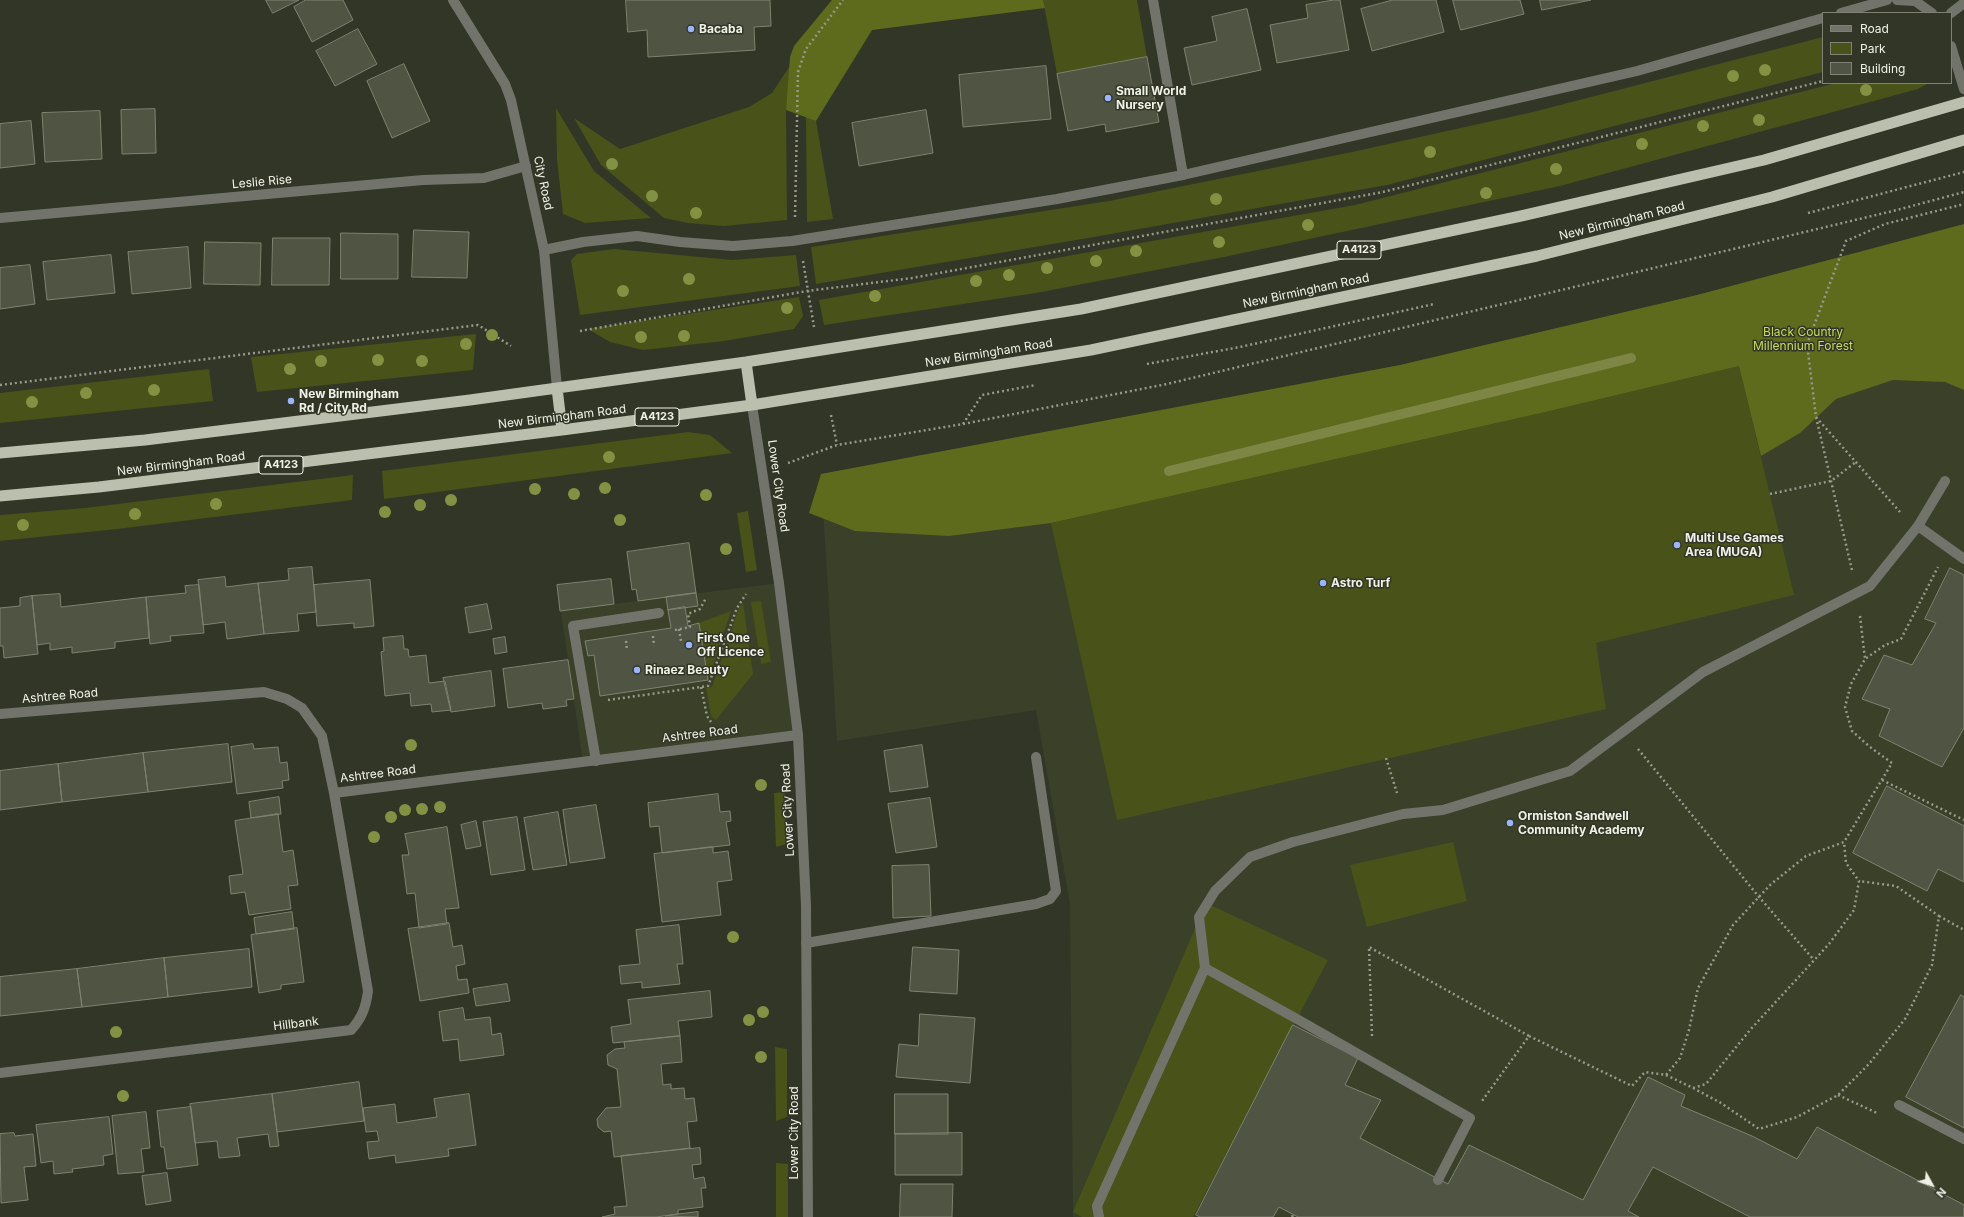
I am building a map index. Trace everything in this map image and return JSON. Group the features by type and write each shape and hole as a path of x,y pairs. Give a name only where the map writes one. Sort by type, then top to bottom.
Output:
{"highway":[{"name":"A4123","path":"0,454 145,440 358,415 746,362 1080,309 1505,219 1764,160 1964,102"},
{"name":"New Birmingham Road","path":"0,496 99,487 752,405 1091,350 1537,256 1772,197 1964,140"},
{"path":"746,362 752,405"},
{"path":"557,388 562,430"}],"street":[{"name":"City Road","path":"453,0 505,84 511,100 544,250 557,388"},
{"path":"1153,0 1183,175"},
{"path":"1845,12 1887,0"},
{"path":"1897,0 1915,1 1931,12"},
{"path":"1952,12 1964,3"},
{"path":"544,250 637,236 680,242 734,246 792,241 1057,199 1183,175 1637,71 1822,18"},
{"path":"1952,49 1964,89"},
{"name":"Leslie Rise","path":"0,218 423,180 484,178 526,166"},
{"name":"Lower City Road","path":"752,405 779,583 798,735 806,943 808,1217"},
{"path":"1099,1217 1097,1206 1204,968 1199,917 1215,891 1250,857 1293,842 1403,814 1443,810 1570,771 1703,672 1870,586 1918,526 1945,481"},
{"path":"1918,526 1964,559"},
{"path":"596,760 573,626 659,613"},
{"name":"Ashtree Road","path":"0,714 264,692 287,699 302,708 322,736 334,793 798,735"},
{"path":"806,943 1036,904 1050,899 1056,891 1036,757"},
{"name":"Hillbank","path":"0,1073 351,1030 360,1020 366,1007 368,991 334,793"},
{"path":"1204,968 1297,1019 1470,1118 1438,1180"},
{"path":"1899,1105 1964,1139"}],"path":[{"path":"794,224 798,72 806,49 843,0"},
{"path":"580,331 807,291 912,278 1384,192 1822,82"},
{"path":"788,463 837,445 963,424 1167,384 1897,210 1964,192"},
{"path":"1866,659 1857,593 1816,417 1807,344 1846,242 1885,224 1964,204"},
{"path":"807,291 815,329"},
{"path":"0,385 478,325 511,346"},
{"path":"1816,417 1901,514"},
{"path":"1770,494 1831,481 1856,462"},
{"path":"1693,1088 1706,1084 1750,1030 1814,960 1854,910 1859,881 1846,863 1844,842 1892,763 1870,747 1852,731 1845,707 1851,684 1866,659 1884,645 1901,640 1939,565"},
{"path":"586,704 708,686 737,608 746,594"},
{"path":"690,627 688,614 700,609 706,598"},
{"path":"679,629 681,642"},
{"path":"652,633 654,646"},
{"path":"625,637 627,650"},
{"path":"701,687 707,716 713,723"},
{"path":"1634,743 1759,897 1814,960"},
{"path":"1386,758 1403,814"},
{"path":"1882,780 1964,820"},
{"path":"1666,1075 1680,1058 1689,1030 1698,988 1733,925 1759,897 1806,856 1844,842"},
{"path":"1859,881 1896,886 1939,916 1964,930"},
{"path":"1373,1040 1369,947 1529,1036 1632,1086 1645,1072 1666,1075 1721,1103 1759,1129 1797,1116 1838,1095 1869,1064 1905,1019 1932,965 1939,916"},
{"path":"1470,1118 1529,1036"}],"shaded area":[{"name":"Ormiston Sandwell Community Academy","path":"1964,310 1964,1217 1073,1217 1070,904 1036,710 837,741 821,474"},
{"path":"611,579 614,604 779,583 798,735 583,762 557,585"}],"green space":[{"path":"832,0 1043,0 1045,8 872,30 816,121 786,110 790,57 794,46"},
{"path":"1043,0 1137,0 1147,57 1057,74"},
{"path":"1822,37 1822,72 1387,185 816,284 811,247 1109,201 1352,152 1533,112"},
{"path":"791,64 786,111 787,220 724,226 688,223 664,218 601,165 574,118 620,149 749,107 772,93"},
{"path":"1832,84 1927,84 1918,89 1560,186 1224,257 1036,293 824,325 819,300 1355,205"},
{"path":"556,108 594,171 651,218 585,223 563,214 557,159"},
{"path":"806,117 816,121 833,219 807,222"},
{"name":"Black Country Millennium Forest","path":"1964,224 1964,390 1945,382 1893,380 1836,399 1800,433 1761,456 1739,366 1541,413 1051,523 949,536 855,531 809,513 821,474 1400,365 1697,295"},
{"path":"614,249 732,260 796,255 800,286 580,315 571,260 577,254"},
{"path":"799,297 803,316 794,329 724,341 643,350 610,342 588,329"},
{"path":"476,334 473,370 257,392 251,357"},
{"name":"Astro Turf","path":"1739,366 1794,595 1596,643 1606,709 1117,820 1051,523 1541,413"},
{"path":"209,369 213,401 0,423 0,393"},
{"path":"688,432 710,435 732,453 384,499 382,471"},
{"path":"353,475 352,500 117,529 0,541 0,515 85,508"},
{"path":"748,511 757,570 746,572 737,513"},
{"path":"761,601 771,662 761,664 751,602"},
{"path":"743,603 753,674 716,720 711,716 706,688 712,687 739,608"},
{"path":"731,611 708,680 699,623"},
{"path":"785,792 786,844 776,847 774,793"},
{"path":"1453,842 1467,901 1367,927 1350,865"},
{"path":"1206,903 1328,960 1193,1217 1082,1217 1073,1212"},
{"path":"775,1047 787,1049 787,1117 776,1121"},
{"path":"776,1163 788,1164 788,1217 776,1217"}],"building":[{"path":"266,0 299,0 273,13"},
{"path":"306,0 343,0 353,20 312,42 294,7"},
{"name":"Bacaba","path":"626,0 770,0 771,26 754,27 755,50 648,57 647,30 628,32"},
{"path":"1340,0 1349,50 1277,63 1270,25 1308,18 1306,5"},
{"path":"1393,0 1436,0 1444,32 1372,51 1361,9"},
{"path":"1453,0 1520,0 1524,14 1461,30"},
{"path":"1540,0 1591,0 1542,10"},
{"path":"1247,9 1261,70 1192,85 1184,48 1217,41 1212,17"},
{"path":"358,29 377,64 335,86 316,51"},
{"name":"Small World Nursery","path":"1147,57 1159,122 1106,132 1105,124 1068,131 1057,74"},
{"path":"404,64 430,121 392,138 367,81"},
{"path":"1046,66 1051,119 963,127 959,75"},
{"path":"155,109 156,153 122,154 121,110"},
{"path":"926,110 933,153 859,166 852,123"},
{"path":"100,111 102,159 45,162 42,113"},
{"path":"31,121 35,164 0,168 0,124"},
{"path":"414,230 469,232 467,278 412,277"},
{"path":"341,233 398,234 398,279 341,279"},
{"path":"273,238 330,238 329,285 272,285"},
{"path":"205,242 261,243 260,285 204,284"},
{"path":"188,247 191,288 132,294 128,252"},
{"path":"111,255 115,293 47,300 43,262"},
{"path":"30,265 35,304 0,309 0,268"},
{"path":"689,543 696,593 638,601 636,589 632,590 627,552"},
{"path":"312,567 316,612 297,614 299,631 264,634 258,583 289,580 288,569"},
{"path":"1950,568 1964,575 1964,728 1942,767 1879,736 1890,709 1862,699 1884,655 1912,665 1936,623 1925,619"},
{"path":"225,577 226,587 258,583 264,634 227,639 225,622 203,625 198,580"},
{"path":"611,579 614,604 560,611 557,585"},
{"path":"370,580 374,626 354,628 354,623 317,626 314,585"},
{"path":"199,585 204,633 170,636 171,641 150,644 146,597 186,593 185,586"},
{"path":"696,593 698,606 668,610 666,597"},
{"path":"60,594 61,607 146,597 149,638 115,642 115,648 72,653 72,647 50,650 50,643 37,645 32,596"},
{"path":"32,596 38,654 4,658 3,646 0,646 0,608 20,606 20,598"},
{"path":"487,604 492,629 469,633 465,608"},
{"path":"685,607 688,626 699,623 708,680 600,696 594,655 588,656 585,641 671,628 668,610"},
{"path":"403,636 404,649 408,649 409,657 426,655 429,683 445,681 451,710 432,712 431,704 411,706 410,693 385,696 381,652 384,651 383,638"},
{"path":"505,637 507,652 495,654 493,639"},
{"path":"568,660 574,699 566,700 567,706 543,709 542,703 508,708 503,669"},
{"path":"491,671 495,706 451,712 443,678"},
{"path":"228,744 232,782 148,792 143,753"},
{"path":"253,744 254,749 278,747 280,763 287,762 289,780 282,781 283,788 237,794 231,747"},
{"path":"922,745 928,787 890,792 884,751"},
{"path":"143,753 148,792 62,802 58,764"},
{"path":"58,764 62,802 0,810 0,771"},
{"path":"1887,786 1964,826 1964,882 1938,869 1927,891 1853,853"},
{"path":"718,794 720,812 730,811 731,821 726,822 730,845 662,853 659,826 650,827 648,803"},
{"path":"279,797 281,814 251,818 249,802"},
{"path":"930,798 937,847 896,853 888,804"},
{"path":"596,805 605,858 570,863 563,810"},
{"path":"558,812 567,865 533,870 524,818"},
{"path":"278,814 283,852 293,850 298,885 288,886 291,909 249,915 245,892 231,894 229,876 243,874 235,821"},
{"path":"517,817 525,870 491,875 483,822"},
{"path":"476,821 481,846 466,849 461,825"},
{"path":"447,827 459,908 445,909 447,924 419,928 415,893 407,894 402,855 409,855 405,834"},
{"path":"713,847 713,853 728,851 732,880 717,882 721,915 662,922 654,854"},
{"path":"929,865 931,916 893,918 892,866"},
{"path":"292,912 294,929 256,934 254,918"},
{"path":"449,923 453,947 462,945 465,964 456,966 458,980 467,979 469,993 420,1001 408,929"},
{"path":"679,925 683,964 677,964 680,984 642,988 642,982 621,984 619,966 640,964 636,930"},
{"path":"297,928 304,982 281,985 281,989 259,993 251,935"},
{"path":"913,947 959,950 957,994 910,991"},
{"path":"249,949 252,987 168,997 164,958"},
{"path":"164,958 168,997 82,1007 77,969"},
{"path":"77,969 82,1007 0,1016 0,977"},
{"path":"507,984 510,1001 476,1006 473,989"},
{"path":"710,991 712,1017 678,1021 680,1036 613,1043 611,1027 631,1024 628,1000"},
{"path":"1961,995 1964,997 1964,1128 1906,1097"},
{"path":"463,1008 465,1020 490,1017 492,1035 501,1033 504,1055 460,1061 458,1039 443,1041 439,1012"},
{"path":"920,1014 975,1018 970,1083 896,1077 899,1044 918,1046"},
{"path":"1293,1025 1358,1058 1345,1085 1381,1100 1360,1138 1448,1184 1469,1145 1583,1200 1648,1077 1685,1095 1681,1106 1752,1136 1797,1159 1817,1127 1964,1205 1964,1217 1750,1217 1653,1167 1628,1211 1639,1217 1298,1217 1279,1207 1273,1217 1200,1217 1196,1215"},
{"path":"680,1036 682,1062 661,1064 663,1085 671,1084 671,1089 684,1088 685,1099 694,1098 697,1121 687,1122 690,1148 614,1157 611,1131 604,1132 598,1127 597,1119 606,1108 621,1107 617,1069 608,1065 607,1055 615,1049 625,1048 624,1042"},
{"path":"359,1082 364,1121 277,1132 272,1094"},
{"path":"272,1094 279,1146 270,1147 268,1134 237,1138 240,1156 219,1158 217,1141 195,1143 190,1104"},
{"path":"469,1094 476,1145 448,1149 449,1156 396,1163 395,1155 369,1159 367,1142 379,1141 377,1131 366,1132 363,1108 395,1104 397,1123 437,1117 434,1099"},
{"path":"895,1094 948,1094 948,1134 895,1134"},
{"path":"191,1107 198,1165 167,1169 164,1147 161,1147 157,1111"},
{"path":"146,1112 150,1148 141,1149 144,1172 118,1174 112,1116"},
{"path":"109,1117 113,1154 103,1156 104,1165 72,1169 73,1172 54,1174 53,1161 41,1163 36,1125"},
{"path":"14,1133 15,1136 33,1134 36,1166 24,1167 28,1200 1,1203 0,1134"},
{"path":"962,1133 962,1175 895,1175 895,1134"},
{"path":"700,1148 701,1164 692,1165 694,1179 704,1177 706,1188 701,1188 703,1207 678,1210 678,1214 656,1217 602,1217 615,1214 614,1207 627,1206 621,1156"},
{"path":"167,1173 171,1201 146,1205 142,1176"},
{"path":"901,1184 953,1184 952,1217 900,1217"},
{"path":"698,1212 698,1217 665,1216 678,1214"}],"waterway":[{"path":"1169,471 1631,358"}],"place":[{"name":"Bacaba","path":"691,29"},
{"name":"Small World Nursery","path":"1108,98"},
{"name":"New Birmingham Rd / City Rd","path":"291,401"},
{"name":"Multi Use Games Area (MUGA)","path":"1677,545"},
{"name":"Astro Turf","path":"1323,583"},
{"name":"First One Off Licence","path":"689,645"},
{"name":"Rinaez Beauty","path":"637,670"},
{"name":"Ormiston Sandwell Community Academy","path":"1510,823"}]}
